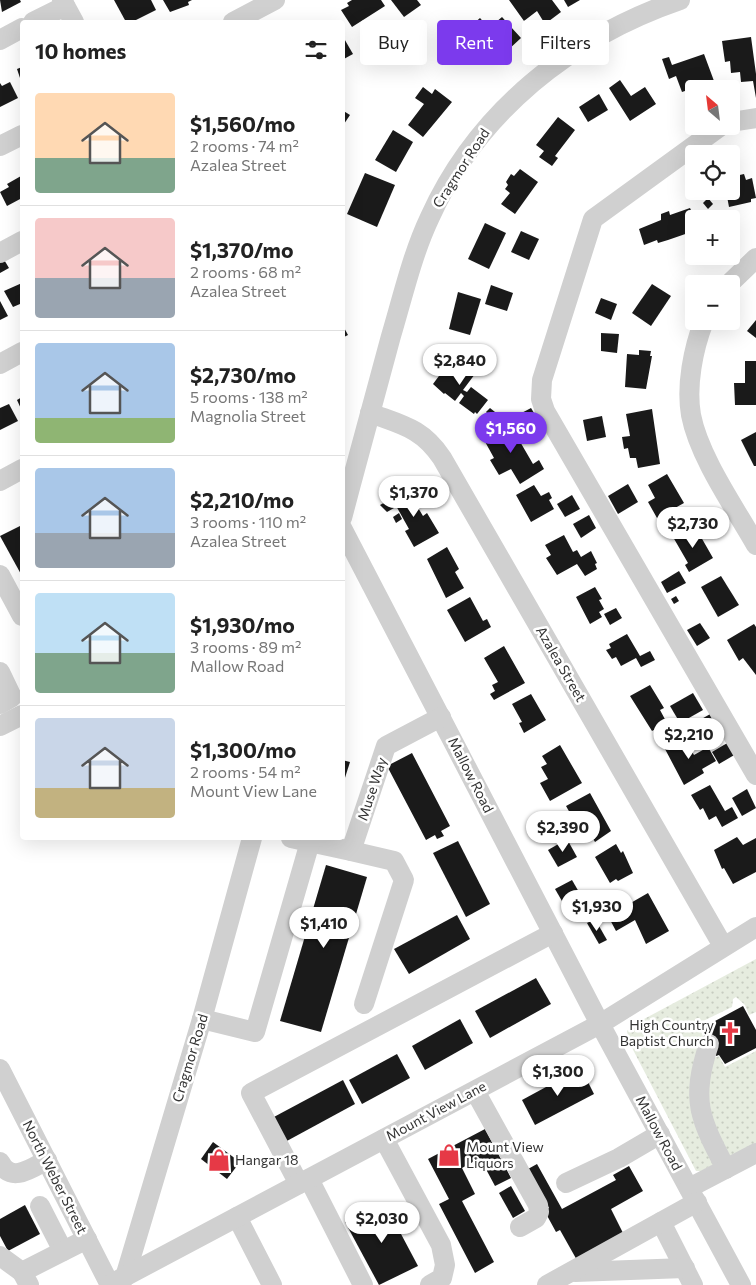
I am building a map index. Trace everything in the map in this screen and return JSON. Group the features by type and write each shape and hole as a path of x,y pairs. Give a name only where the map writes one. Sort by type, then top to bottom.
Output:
{"street":[{"path":"237,20 275,0"},
{"name":"Cragmor Road","path":"345,507 411,266 420,241 446,186 473,145 493,120 552,66 618,24 680,0"},
{"path":"38,20 67,9"},
{"path":"0,40 20,29"},
{"path":"740,121 756,118"},
{"path":"0,146 20,135"},
{"path":"709,135 593,219 542,380 541,399 545,411 756,776"},
{"path":"0,253 20,242"},
{"path":"738,275 756,258"},
{"path":"701,330 697,340 692,371 691,416 712,468 756,545"},
{"path":"0,364 20,353"},
{"name":"Azalea Street","path":"370,413 420,433 431,442 442,458 723,946"},
{"path":"0,481 20,470"},
{"name":"Mallow Road","path":"345,534 600,1024 741,1285"},
{"path":"0,575 20,612"},
{"path":"0,672 12,697 0,704"},
{"path":"0,726 20,716"},
{"name":"Muse Way","path":"351,851 386,746 441,717"},
{"name":"Cragmor Road","path":"115,1282 202,1019 251,840"},
{"path":"202,1019 255,1032 301,840 394,860 404,880 364,1004"},
{"name":"Mount View Lane","path":"115,1282 600,1024 756,927"},
{"path":"363,1285 304,1182 250,1094 553,933"},
{"path":"709,1044 700,1072 698,1088 706,1129 726,1169"},
{"name":"North Weber Street","path":"0,1069 87,1239 115,1282"},
{"path":"475,1091 538,1205 539,1212 536,1218 520,1227"},
{"path":"566,1183 624,1155 660,1134"},
{"path":"384,1139 441,1245 445,1265 442,1278 430,1285"},
{"path":"546,1285 661,1222 726,1169 756,1153"},
{"path":"0,1162 8,1172 14,1174 24,1172 47,1160"},
{"path":"40,1206 63,1251"},
{"path":"237,1217 272,1285"},
{"path":"570,1273 689,1277 661,1222"},
{"path":"0,1256 25,1279 63,1251 87,1239"},
{"path":"747,1285 756,1280"}],"shaded area":[{"path":"756,959 756,1012 749,1015 745,1005 736,997 733,999 732,1007 697,1024 714,1058 719,1056 725,1067 756,1051 756,1143 701,1171 696,1171 629,1042 627,1031 631,1026"}],"building":[{"path":"0,0 20,0 21,2 2,12"},
{"path":"114,0 151,0 156,10 136,20 125,20"},
{"path":"163,0 192,0 188,2 189,5 170,12"},
{"path":"352,0 381,0 385,6 360,20 352,27 341,10 349,6 347,3"},
{"path":"391,0 417,0 421,5 404,17"},
{"path":"509,0 552,0 561,12 550,20 543,20 537,11 523,20"},
{"path":"564,0 580,0 568,7"},
{"path":"512,28 521,38 512,46"},
{"path":"751,37 756,74 756,98 753,81 741,82 740,72 731,73 730,61 725,62 722,41"},
{"path":"345,40 353,54 345,58"},
{"path":"704,54 714,80 685,80 685,91 682,92 676,76 669,79 662,59 669,57 672,65"},
{"path":"620,80 631,96 645,87 656,104 630,121 609,88"},
{"path":"10,82 18,98 0,107 0,83 2,86"},
{"path":"423,87 432,94 435,89 452,102 423,137 408,125 424,104 415,98"},
{"path":"599,94 608,110 588,122 579,107"},
{"path":"345,112 350,115 345,122"},
{"path":"558,117 575,130 555,156 558,158 552,166 539,157 544,151 536,145"},
{"path":"393,130 413,142 396,172 375,160"},
{"path":"520,169 538,182 515,214 501,204 510,193 505,189 508,185 506,182 511,174 514,176"},
{"path":"365,173 395,185 377,227 347,214"},
{"path":"744,174 746,180 752,178 756,198 751,199 751,202 729,207 728,200 740,200 740,175"},
{"path":"20,177 20,199 7,206 0,192 9,187 7,184"},
{"path":"706,200 710,200 713,204 708,209 703,203"},
{"path":"690,208 691,210 685,210 685,234 658,243 657,240 644,245 639,229 661,220 661,214 669,211 670,215"},
{"path":"485,223 506,233 489,269 468,259"},
{"path":"521,231 539,239 529,260 511,252"},
{"path":"3,258 9,268 0,273 0,260"},
{"path":"20,284 20,304 13,307 4,291"},
{"path":"652,284 671,296 651,326 632,313"},
{"path":"491,285 513,293 507,311 485,304"},
{"path":"458,292 481,299 470,335 449,329"},
{"path":"601,298 617,304 611,320 595,313"},
{"path":"0,301 8,316 0,320"},
{"path":"756,320 756,338 747,331"},
{"path":"601,333 619,334 617,353 601,351"},
{"path":"639,350 651,351 650,356 652,356 646,389 625,387 627,354 639,355"},
{"path":"453,357 475,374 463,390 467,392 471,387 488,400 477,414 475,412 474,414 459,403 464,396 461,393 455,401 433,384"},
{"path":"745,361 756,361 756,405 735,405 734,383 745,383"},
{"path":"9,404 18,421 0,430 0,408"},
{"path":"490,408 495,412 490,416 486,412"},
{"path":"531,408 543,428 526,438 514,417"},
{"path":"652,409 660,464 638,468 636,458 630,458 628,448 624,449 622,437 630,436 626,414"},
{"path":"602,416 606,437 587,441 583,420"},
{"path":"508,421 533,464 539,460 544,469 520,484 511,469 499,475 490,460 494,458 483,438"},
{"path":"756,432 756,466 754,466 741,440"},
{"path":"667,474 684,503 657,518 648,502 655,498 648,485"},
{"path":"628,484 638,502 618,514 608,496"},
{"path":"534,485 541,496 549,492 552,498 549,500 554,509 531,522 516,495"},
{"path":"405,486 423,516 427,513 439,533 414,547 405,531 409,529 390,495"},
{"path":"572,495 580,509 565,517 557,504"},
{"path":"389,500 394,508 387,512 380,505"},
{"path":"399,513 402,519 396,523 393,517"},
{"path":"589,515 596,528 581,538 573,524"},
{"path":"20,526 20,572 0,536"},
{"path":"692,527 698,539 701,537 713,558 689,572 685,565 688,563 673,537"},
{"path":"564,535 573,552 577,550 581,557 591,551 597,563 595,564 597,569 585,576 577,564 557,575 546,558 551,555 545,545"},
{"path":"447,547 459,569 455,572 464,588 446,598 427,559"},
{"path":"679,571 686,583 667,593 661,582"},
{"path":"721,576 739,605 718,617 701,587"},
{"path":"595,587 602,599 599,600 604,609 599,612 602,617 590,624 576,597"},
{"path":"676,596 679,601 674,604 671,599"},
{"path":"470,597 483,621 487,619 491,627 465,642 447,610"},
{"path":"616,608 622,618 610,625 604,614"},
{"path":"700,623 710,638 697,646 687,630"},
{"path":"754,624 756,627 756,675 743,658 739,661 727,640"},
{"path":"627,634 640,656 650,651 655,660 641,667 636,658 621,666 616,657 612,659 606,650 611,648 609,644"},
{"path":"504,646 525,683 494,700 490,694 495,691 492,685 498,682 484,658"},
{"path":"650,685 664,708 660,710 667,723 652,731 630,696"},
{"path":"693,693 703,710 680,723 670,706"},
{"path":"531,694 546,720 524,733 519,723 522,722 512,704"},
{"path":"712,713 720,728 706,736 698,721"},
{"path":"688,735 695,748 691,750 694,755 708,747 716,761 702,769 704,773 684,785 665,749"},
{"path":"729,742 736,754 719,764 712,752"},
{"path":"560,745 582,783 550,801 540,783 548,779 541,767 547,764 542,756"},
{"path":"412,753 450,826 441,831 444,836 437,839 435,835 426,840 387,766"},
{"path":"345,761 350,762 345,778"},
{"path":"710,785 725,811 732,807 738,818 722,827 716,816 709,820 703,808 700,810 691,795"},
{"path":"747,789 756,808 742,816 732,798"},
{"path":"590,793 611,831 595,842 588,830 582,834 566,806"},
{"path":"737,837 743,845 756,838 756,872 733,884 724,868 722,869 714,850"},
{"path":"567,839 577,857 558,867 548,850"},
{"path":"458,841 490,904 466,917 433,853"},
{"path":"616,844 621,853 623,851 633,873 610,883 595,857"},
{"path":"326,865 367,877 321,1032 280,1021"},
{"path":"572,880 583,899 566,908 555,889"},
{"path":"648,893 669,931 646,944 635,920 616,931 608,916"},
{"path":"599,901 604,910 594,915 589,907"},
{"path":"457,915 470,939 409,974 394,949"},
{"path":"595,919 607,940 599,944 587,923"},
{"path":"536,978 551,1004 490,1038 475,1011"},
{"name":"High Country Baptist Church","path":"743,1006 756,1030 756,1048 725,1064 719,1055 716,1056 702,1028"},
{"path":"460,1019 473,1043 425,1070 412,1046"},
{"path":"397,1054 410,1078 362,1104 349,1080"},
{"path":"581,1068 594,1094 535,1125 522,1100"},
{"path":"343,1080 355,1104 285,1142 272,1118"},
{"path":"485,1129 511,1178 495,1186 480,1158 462,1168 475,1194 462,1201 494,1262 475,1273 439,1204 449,1199 428,1159"},
{"path":"213,1142 240,1162 227,1179 201,1159"},
{"path":"537,1164 562,1209 616,1180 613,1175 629,1166 643,1191 611,1209 625,1237 578,1262 560,1230 556,1232 544,1210 549,1208 528,1169"},
{"path":"511,1186 525,1211 513,1218 499,1193"},
{"path":"384,1202 418,1266 379,1285 345,1222"},
{"path":"25,1205 40,1234 8,1251 0,1236 0,1219"}],"place":[{"name":"High Country Baptist Church","path":"730,1033"},
{"name":"Mount View Liquors","path":"449,1155"},
{"name":"Hangar 18","path":"219,1160"}]}
